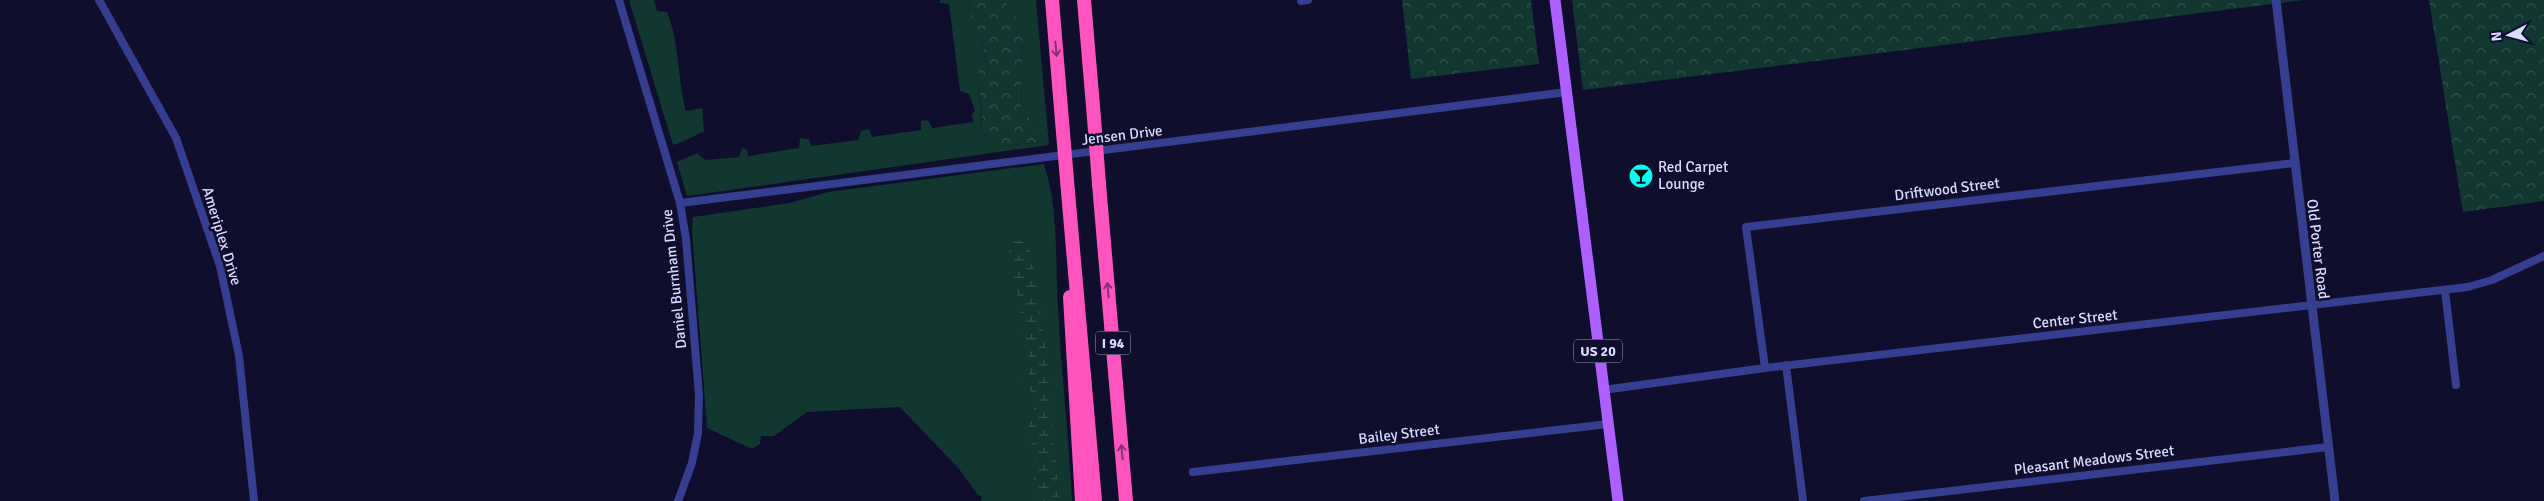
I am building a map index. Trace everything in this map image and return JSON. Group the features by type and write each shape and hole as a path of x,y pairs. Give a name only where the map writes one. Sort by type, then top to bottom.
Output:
{"highway":[{"name":"I 94","path":"1052,0 1095,501"},
{"name":"I 94","path":"1084,0 1126,501"},
{"path":"1071,218 1069,320 1082,501"}],"main road":[{"name":"US 20","path":"1554,0 1618,501"}],"street":[{"name":"Ameriplex Drive","path":"100,0 176,138 220,266 239,356 254,501"},
{"name":"Daniel Burnham Drive","path":"619,0 680,202 686,239 699,395 698,433 692,463 678,501"},
{"name":"Old Porter Road","path":"2276,0 2335,501"},
{"name":"Jensen Drive","path":"680,202 1566,92"},
{"name":"Driftwood Street","path":"1765,368 1746,226 2294,163"},
{"name":"Center Street","path":"1603,390 1786,365 2468,287 2492,280 2544,256"},
{"path":"2445,290 2456,385"},
{"path":"1786,365 1803,501"},
{"name":"Bailey Street","path":"1193,472 1608,424"},
{"name":"Pleasant Meadows Street","path":"1864,501 2328,447"}],"green space":[{"path":"629,0 654,0 657,11 667,12 674,36 686,111 702,108 704,132 673,145"},
{"path":"940,0 970,0 968,10 981,38 988,69 979,69 980,131 1002,146 1040,142 1029,123 1029,117 1021,111 1023,28 1004,0 1036,0 1049,145 687,196 677,162 697,153 705,160 739,157 742,148 747,149 748,156 799,148 800,138 809,139 811,146 858,140 861,131 869,129 872,137 921,130 921,121 928,120 932,128 973,122 972,114 975,111 969,94 960,91 949,4 940,3"},
{"path":"970,0 1004,0 1023,28 1021,111 1029,117 1029,123 1039,129 1040,142 1002,146 980,131 982,116 979,69 988,68 981,38 968,10"},
{"path":"1402,0 1531,0 1539,64 1411,79"},
{"path":"1572,0 2303,0 1583,90"},
{"path":"2429,0 2544,0 2544,201 2463,212"},
{"path":"1044,164 1049,181 1056,235 1059,331 1072,501 981,501 982,496 978,495 959,469 900,407 807,412 774,436 761,436 760,444 752,449 707,428 692,230 693,217 790,203 828,192"},
{"path":"1021,240 1029,246 1035,274 1047,360 1059,501 1037,501 1032,482 1037,471 1029,426 1038,394 1021,387 1031,370 1008,243"}],"place":[{"name":"Red Carpet Lounge","path":"1641,176"}]}
